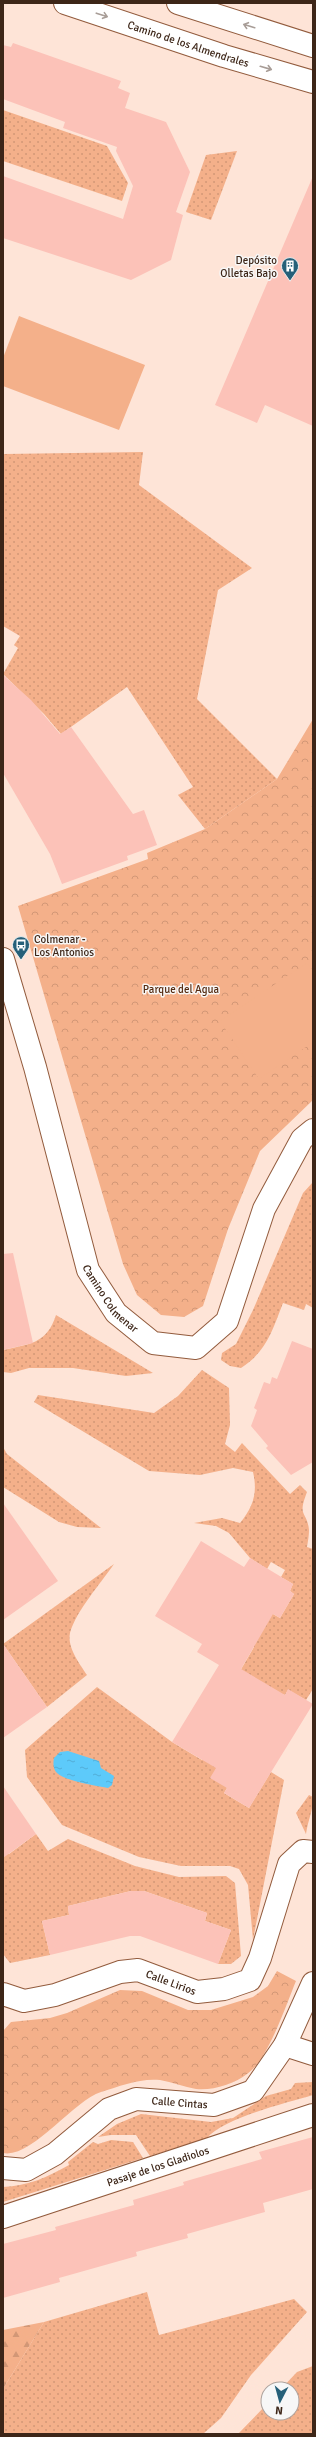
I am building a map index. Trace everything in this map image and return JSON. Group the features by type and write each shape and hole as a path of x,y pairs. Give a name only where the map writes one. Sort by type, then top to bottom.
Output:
{"street":[{"name":"Camino de los Almendrales","path":"65,3 224,56 313,82"},
{"path":"178,3 313,46"},
{"name":"Camino Colmenar","path":"3,959 35,1067 88,1270 116,1313 153,1343 196,1348 227,1321 264,1209 302,1139 313,1130"},
{"name":"Calle Lirios","path":"3,1994 24,2001 55,1995 120,1972 138,1970 197,1992 224,1989 250,1980 260,1958 289,1864 308,1851"},
{"name":"Calle Cintas","path":"3,2168 26,2170 55,2154 109,2109 136,2099 214,2105 253,2091 285,2045 313,1983"},
{"path":"285,2045 313,2054"},
{"name":"Pasaje de los Gladiolos","path":"3,2217 313,2115"}],"green space":[{"path":"3,110 107,146 128,183 122,201 3,161"},
{"path":"237,151 211,220 186,212 206,155"},
{"path":"19,316 145,365 119,430 3,386 3,358"},
{"path":"143,452 139,485 252,568 218,590 197,699 277,779 205,829 178,795 193,787 127,687 61,734 44,714 3,674 18,648 14,645 20,636 3,626 4,454"},
{"name":"Parque del Agua","path":"313,719 313,1100 260,1151 228,1229 203,1306 184,1317 161,1315 137,1295 123,1264 18,906 148,859 147,853 205,829 277,779"},
{"path":"307,963 313,971 313,1042 259,1079 220,1021"},
{"path":"313,1182 313,1308 306,1304 304,1310 283,1303 268,1340 257,1355 241,1368 230,1366 221,1360 222,1353 236,1344 253,1310 303,1193"},
{"path":"56,1315 153,1373 126,1376 73,1368 29,1368 11,1373 3,1372 3,1350 36,1341 48,1332"},
{"path":"202,1370 229,1388 230,1425 225,1444 235,1452 242,1443 290,1494 300,1485 307,1492 303,1510 309,1530 307,1547 313,1549 313,1689 306,1700 288,1690 285,1695 236,1678 254,1647 238,1637 257,1605 280,1618 294,1594 290,1591 293,1584 281,1577 285,1570 271,1562 267,1569 250,1558 229,1533 216,1526 194,1523 222,1518 240,1523 251,1505 255,1493 253,1472 233,1468 200,1475 149,1471 34,1402 38,1395 154,1413 178,1396"},
{"path":"3,1447 7,1454 101,1528 77,1527 59,1522 3,1487"},
{"path":"114,1564 89,1597 73,1624 70,1633 70,1644 72,1650 87,1675 47,1707 3,1644"},
{"path":"97,1687 172,1742 202,1760 210,1747 227,1788 224,1793 249,1808 271,1772 284,1780 253,1940 248,1885 239,1869 230,1866 181,1866 139,1857 62,1825 27,1777 25,1750"},
{"path":"309,1795 313,1797 313,1802 306,1834 296,1813"},
{"path":"36,1834 48,1851 68,1839 135,1866 179,1877 226,1876 235,1883 241,1956 231,1964 218,1964 231,1930 205,1921 207,1913 144,1891 131,1891 68,1906 69,1915 42,1921 50,1955 10,1963 3,1954 3,1854 9,1854"},
{"path":"277,1971 296,1981 269,2045 255,2067 242,2078 223,2086 209,2089 196,2089 160,2080 138,2081 115,2087 90,2097 39,2139 26,2147 14,2152 3,2153 3,2031 11,2022 50,2018 67,2013 120,1990 142,1991 188,2010 211,2010 253,1997 268,1986"},
{"path":"313,2082 313,2095 256,2112 227,2124 207,2138 150,2156 136,2135 111,2135 98,2137 117,2124 141,2114 211,2122 233,2118 266,2096 291,2089 295,2083"},
{"path":"111,2140 133,2142 143,2158 3,2202 3,2187 21,2185 45,2177 69,2165 68,2162 93,2142 98,2144"},
{"path":"147,2292 159,2335 294,2299 307,2312 251,2375 221,2418 203,2434 3,2434 3,2389 44,2322"},
{"path":"44,2322 3,2389 3,2330"},
{"path":"313,2366 313,2434 238,2434 260,2411 260,2421 300,2421 300,2381 289,2381 297,2372"}],"water":[{"path":"68,1751 99,1761 101,1768 114,1776 112,1785 108,1788 74,1781 57,1773 53,1762 54,1758 60,1752"}],"building":[{"path":"13,43 121,81 118,88 130,93 125,108 166,122 190,172 176,212 183,215 171,260 131,280 3,238 3,176 123,219 133,186 116,151 117,147 63,128 65,122 3,99 3,45 11,47"},
{"name":"Depósito Olletas Bajo","path":"313,176 313,426 265,405 257,423 215,405"},
{"path":"3,675 31,700 60,734 71,727 133,814 144,810 157,845 127,856 128,860 62,884 50,854 3,773"},
{"path":"13,1253 33,1343 3,1350 3,1254"},
{"path":"292,1341 313,1349 313,1462 291,1475 266,1448 268,1446 251,1426 257,1410 254,1408 264,1382 270,1384 272,1377 277,1379"},
{"path":"3,1503 58,1581 3,1620"},
{"path":"201,1541 244,1567 250,1558 293,1584 290,1591 294,1594 280,1618 273,1614 241,1669 285,1695 288,1689 313,1704 249,1808 224,1793 227,1788 210,1778 216,1768 172,1742 219,1665 197,1652 202,1644 155,1616"},
{"path":"3,1644 47,1707 3,1738"},
{"path":"3,1786 36,1834 3,1858"},
{"path":"131,1891 144,1891 207,1913 205,1921 231,1930 218,1964 140,1936 130,1936 50,1955 42,1921 69,1915 68,1906"},
{"path":"313,2137 313,2189 263,2203 265,2212 187,2234 188,2238 136,2252 137,2256 59,2278 60,2282 3,2298 3,2244 56,2230 55,2227 134,2205 133,2200 184,2185 183,2182 262,2159 259,2152"}],"place":[{"name":"Depósito Olletas Bajo","path":"290,281"},
{"name":"Colmenar - Los Antonios","path":"21,960"}]}
